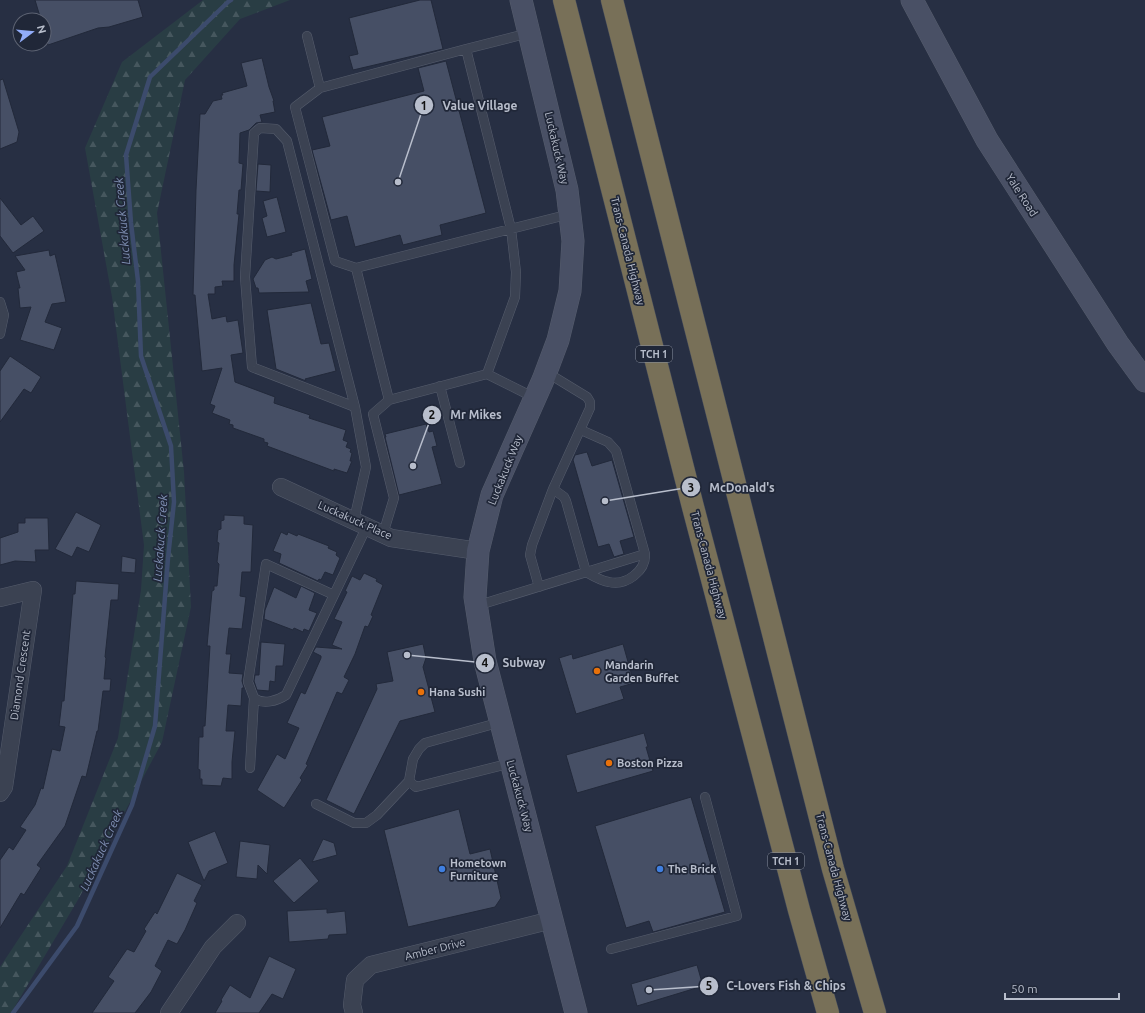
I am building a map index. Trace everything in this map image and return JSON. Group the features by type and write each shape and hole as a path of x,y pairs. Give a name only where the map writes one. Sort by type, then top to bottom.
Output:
{"highway":[{"name":"Trans-Canada Highway","path":"564,0 693,507 795,895 828,1013"},
{"name":"Trans-Canada Highway","path":"612,0 832,861 875,1013"}],"street":[{"name":"Luckakuck Way","path":"521,0 567,190 573,241 570,291 558,340 546,372 492,495 478,551 475,597 485,661 576,1013"},
{"name":"Yale Road","path":"912,0 987,140 1118,344 1145,381"},
{"name":"Luckakuck Place","path":"281,486 391,538 478,551"},
{"name":"Diamond Crescent","path":"0,598 33,590 4,787 0,793"},
{"name":"Amber Drive","path":"354,1013 352,1004 355,980 371,965 552,920"},
{"path":"169,1013 213,947 237,923"}],"lane":[{"path":"529,32 320,88 295,107 335,261 356,268 570,214"},
{"path":"307,36 320,88"},
{"path":"466,49 511,229 516,272 515,298 487,374"},
{"path":"254,698 260,701 270,701 286,695 334,595 361,523 366,467 355,407 287,141 276,129 260,128 254,134 245,277 252,367 355,407"},
{"path":"356,268 389,400"},
{"path":"0,302 4,315 0,334"},
{"path":"539,587 530,555 532,545 553,489 590,408 590,402 587,397 546,372"},
{"path":"383,534 394,498 373,414 389,400 487,374 535,398"},
{"path":"440,386 460,463"},
{"path":"553,489 564,497 566,501 586,572 603,581 611,583 620,582 634,576 642,567 645,554 616,451 608,442 581,430"},
{"path":"476,606 645,554"},
{"path":"250,768 254,698 248,682 266,564 334,595"},
{"path":"316,804 354,823 366,823 377,816 409,781 418,749 425,742 501,722"},
{"path":"409,781 416,787 511,763"},
{"path":"612,949 737,916 705,797"}],"green space":[{"path":"203,0 290,0 240,19 185,80 157,213 184,472 191,607 162,742 79,898 11,1013 0,1013 0,967 67,866 118,738 141,590 144,545 112,297 85,148 122,62"}],"building":[{"path":"35,0 138,0 143,17 109,27 98,28 52,44 52,12 39,12"},
{"path":"420,0 431,0 443,49 353,70 349,56 358,54 349,18"},
{"path":"262,58 274,101 275,112 260,115 262,122 256,123 249,130 240,133 239,163 243,164 237,214 239,214 234,281 222,281 223,286 215,287 215,294 208,294 212,319 226,316 227,322 238,320 243,353 231,355 235,382 275,397 274,403 310,415 309,418 346,430 343,440 348,442 346,447 351,449 350,452 352,453 350,461 352,461 347,473 334,469 334,471 267,446 268,443 264,442 264,439 233,428 233,425 229,424 230,420 212,413 215,406 210,404 222,368 202,371 195,295 193,295 200,114 205,114 213,101 222,99 222,93 247,86 241,63"},
{"path":"446,61 486,213 440,225 442,235 403,245 400,235 355,247 347,216 331,220 312,150 330,146 322,117 424,91 418,68"},
{"path":"3,79 19,132 17,142 0,149 0,80"},
{"path":"258,164 271,165 270,192 256,191"},
{"path":"277,197 286,232 267,237 262,218 267,216 263,201"},
{"path":"0,198 21,225 33,216 44,231 13,253 0,236"},
{"path":"305,249 312,279 306,281 309,292 259,293 253,279 265,260 272,257 276,259 292,255 291,253"},
{"path":"49,250 50,256 55,254 66,302 52,304 45,322 62,328 54,350 20,340 31,307 20,308 18,288 20,288 16,272 25,270 15,256"},
{"path":"311,303 321,344 329,343 336,371 305,379 306,381 276,369 267,310"},
{"path":"10,356 41,377 31,393 24,389 0,422 0,371"},
{"path":"426,424 429,432 433,431 437,446 432,447 442,484 399,495 385,434"},
{"path":"587,452 592,466 612,460 634,537 620,541 624,554 614,557 609,544 598,547 573,460 575,455"},
{"path":"76,512 101,525 89,552 77,547 72,557 55,549"},
{"path":"224,515 244,516 244,524 253,525 251,572 242,572 240,596 246,597 242,629 229,628 226,654 231,654 229,673 243,674 242,681 244,688 242,688 241,706 228,705 226,731 235,731 232,779 223,778 221,786 202,785 200,770 198,769 199,737 203,737 203,726 205,726 210,646 207,646 212,591 214,590 214,586 217,586 219,564 217,562 219,543 217,542 218,530 221,529 221,521 224,520"},
{"path":"25,518 48,518 49,550 35,550 36,562 15,561 0,565 0,538 18,532 18,523 25,523"},
{"path":"281,532 287,535 288,532 297,536 298,534 329,546 328,548 337,552 336,555 340,558 333,575 325,572 321,580 319,579 318,581 279,563 281,554 273,551"},
{"path":"122,556 136,559 135,573 121,572"},
{"path":"364,573 377,579 376,581 383,585 371,615 373,616 368,627 365,626 355,654 344,677 349,680 342,694 337,692 306,764 308,765 300,778 302,780 284,808 257,790 277,754 285,759 299,728 287,723 301,692 305,694 321,658 321,656 313,652 316,647 342,649 332,645 342,622 334,619 347,592 345,591 352,576 360,580"},
{"path":"76,581 119,584 118,600 111,600 105,657 104,679 111,679 110,691 103,691 98,731 86,777 82,776 65,826 37,865 41,868 24,895 21,893 0,928 0,860 9,847 13,850 26,830 20,827 35,805 41,788 43,789 52,749 60,751 65,727 59,726 62,701 64,701 73,594 75,594"},
{"path":"301,586 315,593 309,610 317,613 309,631 304,629 303,632 294,628 293,630 264,619 265,610 274,587 296,598"},
{"path":"261,642 285,644 283,666 276,666 275,682 270,681 269,691 257,690 254,681 255,675 259,675"},
{"path":"423,644 426,658 423,667 435,712 400,721 354,814 326,800 377,689 376,684 393,681 387,652"},
{"name":"Mandarin Garden Buffet","path":"623,644 634,683 620,687 624,699 576,714 559,658 572,654 573,659"},
{"name":"Boston Pizza","path":"644,733 648,747 646,747 653,771 577,793 566,755"},
{"name":"The Brick","path":"691,797 725,912 653,932 649,921 626,928 595,826"},
{"path":"459,809 470,854 490,849 501,898 495,907 408,927 384,830"},
{"path":"215,831 228,863 209,871 204,881 188,842"},
{"path":"323,839 334,843 337,855 312,862"},
{"path":"240,841 270,845 267,874 258,865 257,879 236,877"},
{"path":"300,858 319,881 294,903 273,881"},
{"path":"177,873 202,885 194,901 197,903 177,944 168,940 155,966 162,971 151,992 135,1013 92,1013 114,981 108,977 127,949 134,952 146,931 144,929 155,912 157,914"},
{"path":"327,909 327,913 345,911 347,934 329,935 328,939 289,942 287,911"},
{"path":"269,956 296,969 283,999 272,994 259,1013 215,1013 230,985 250,998"},
{"path":"697,965 703,986 637,1006 631,984"}],"waterway":[{"name":"Luckakuck Creek","path":"13,1013 77,926 132,805 155,726 168,558 174,502 171,446 141,356 138,281 131,223 126,155 150,77 231,0"}],"place":[{"name":"Value Village","path":"398,182"},
{"name":"Mr Mikes","path":"413,466"},
{"name":"McDonald's","path":"605,501"},
{"name":"Subway","path":"407,655"},
{"name":"Mandarin Garden Buffet","path":"597,671"},
{"name":"Hana Sushi","path":"421,692"},
{"name":"Boston Pizza","path":"609,763"},
{"name":"Hometown Furniture","path":"442,869"},
{"name":"The Brick","path":"660,869"},
{"name":"C-Lovers Fish & Chips","path":"649,990"}]}
